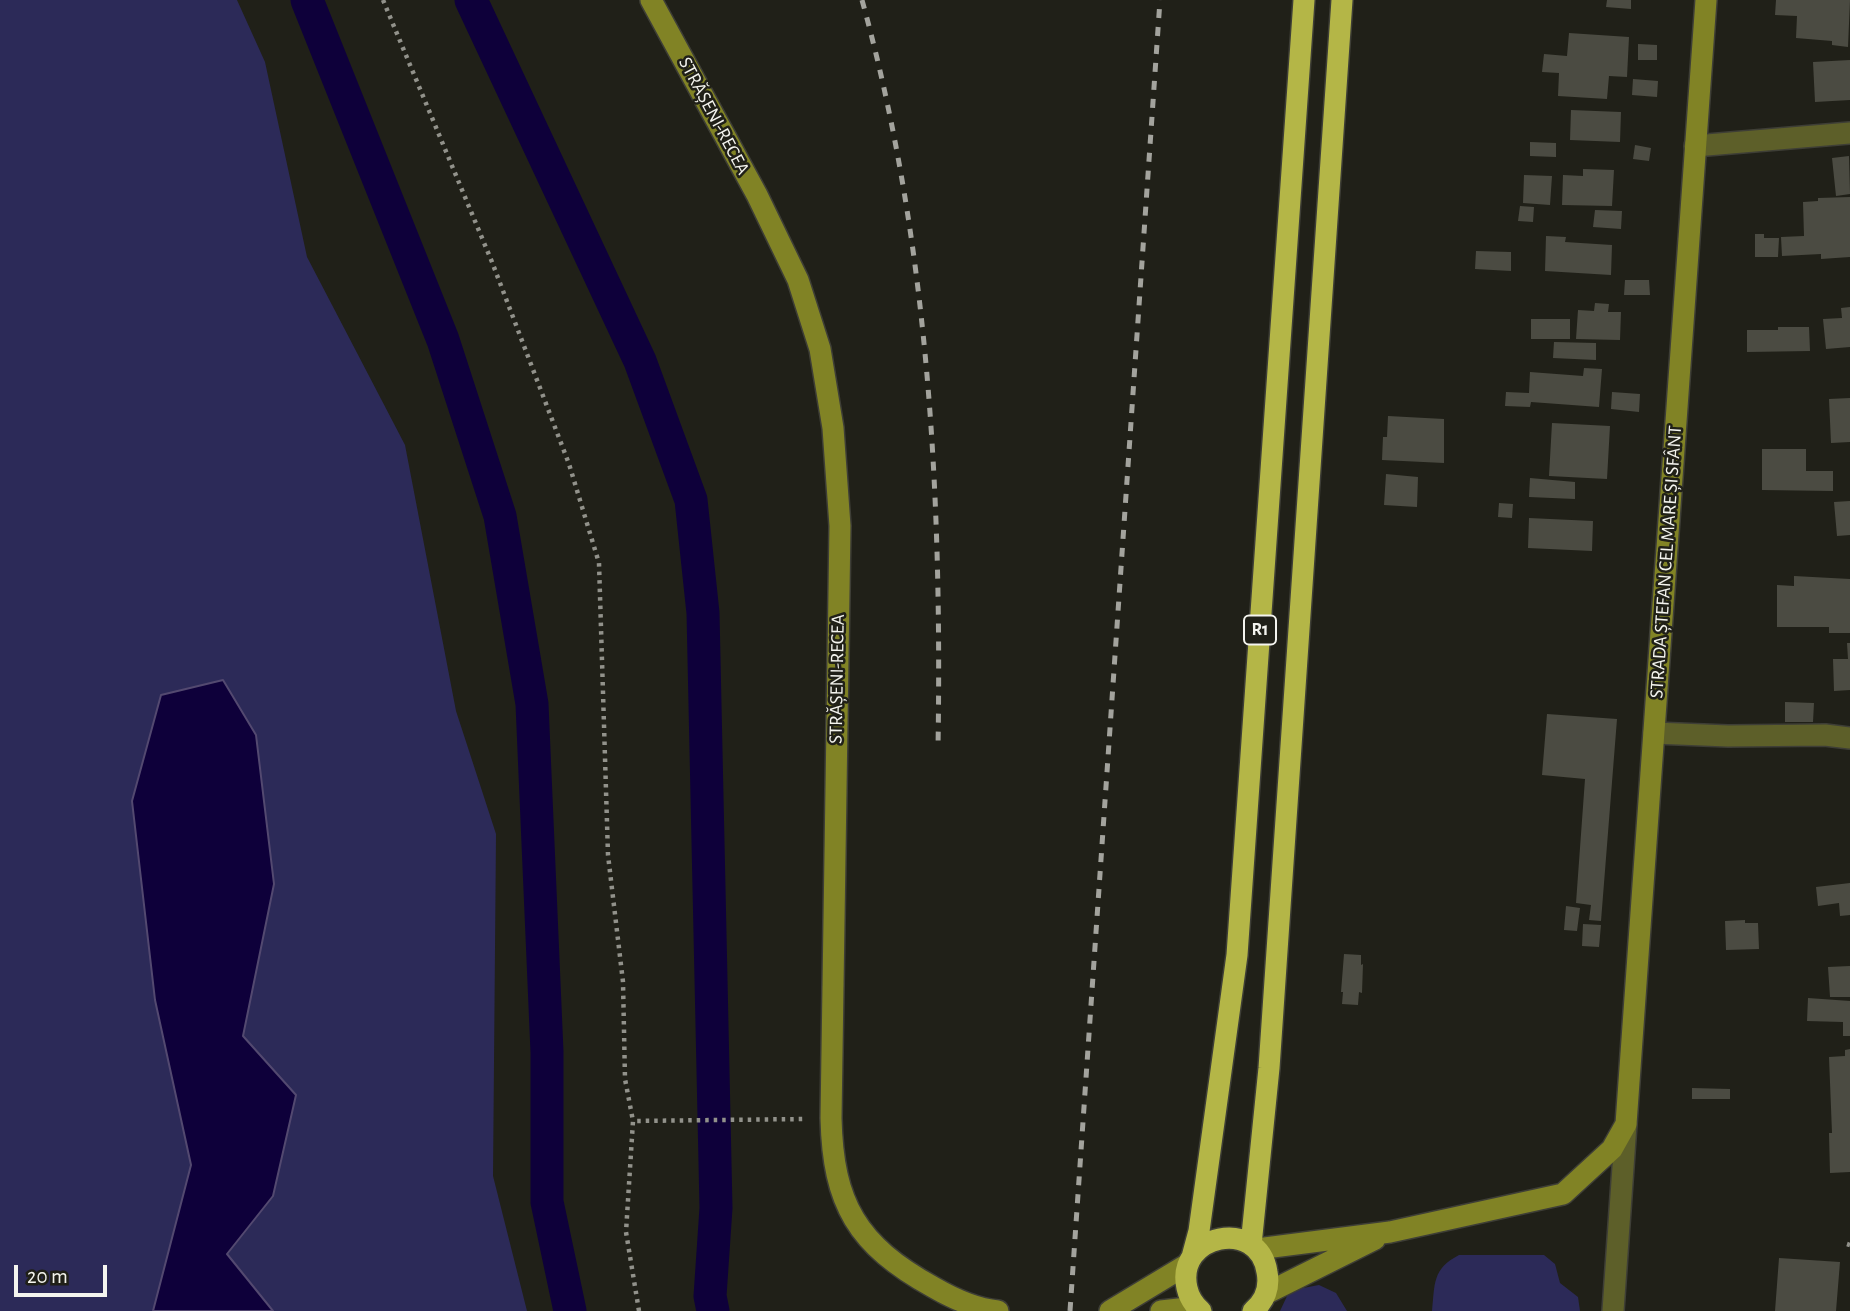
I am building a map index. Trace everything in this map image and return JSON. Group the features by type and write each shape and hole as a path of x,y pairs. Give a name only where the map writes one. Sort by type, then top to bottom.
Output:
{"highway":[{"name":"R1","path":"1190,1261 1201,1217 1237,955 1304,0"},
{"name":"R1","path":"1254,1247 1269,1068 1342,0"},
{"path":"1198,1310 1189,1295 1186,1282 1190,1261 1201,1247 1212,1240 1225,1238 1238,1239 1254,1247 1266,1265 1269,1279 1260,1305"}],"street":[{"name":"STRĂȘENI-RECEA","path":"651,0 757,195 798,280 820,349 827,389 833,428 840,526 831,1118 831,1149 836,1178 845,1204 862,1232 887,1258 951,1298 998,1311"},
{"name":"STRADA ȘTEFAN CEL MARE ȘI SFÂNT","path":"1613,1311 1706,0"},
{"path":"1696,146 1850,133"},
{"path":"1654,733 1728,736 1825,735 1850,738"},
{"name":"STRADA ȘTEFAN CEL MARE ȘI SFÂNT","path":"1254,1247 1390,1232 1563,1194 1612,1149 1626,1124"},
{"name":"STRADA ȘTEFAN CEL MARE ȘI SFÂNT","path":"1260,1305 1390,1232"},
{"path":"1110,1311 1190,1261"},
{"path":"1161,1311 1198,1310"}],"path":[{"path":"383,0 497,275 569,464 598,563 608,855 623,982 625,1079 633,1121 626,1232 639,1311"},
{"path":"633,1121 831,1118"}],"shaded area":[{"path":"0,0 237,0 265,62 307,257 405,445 456,711 496,834 493,1176 527,1311 273,1311 227,1254 273,1196 296,1095 242,1036 274,884 132,801 155,1000 191,1165 153,1311 0,1311"},
{"path":"223,680 256,735 274,884 243,1036 296,1095 273,1196 227,1254 273,1311 153,1311 191,1165 155,1000 132,801 161,695"},
{"path":"1459,1255 1544,1255 1555,1264 1560,1283 1578,1297 1580,1311 1432,1311 1436,1278 1450,1260"},
{"path":"1319,1285 1336,1293 1347,1311 1280,1311 1288,1294"}],"building":[{"path":"1607,0 1631,0 1631,9 1606,7"},
{"path":"1776,0 1850,0 1848,47 1832,45 1832,41 1796,38 1797,16 1775,15"},
{"path":"1569,33 1629,37 1627,77 1609,76 1607,99 1558,96 1559,73 1542,72 1544,54 1567,56"},
{"path":"1638,44 1657,45 1657,60 1638,60"},
{"path":"1850,60 1850,100 1815,102 1813,62"},
{"path":"1633,79 1658,81 1657,97 1632,95"},
{"path":"1571,110 1621,112 1620,142 1570,140"},
{"path":"1530,142 1556,143 1556,157 1530,156"},
{"path":"1635,145 1651,148 1649,161 1633,159"},
{"path":"1849,156 1850,194 1836,196 1832,158"},
{"path":"1583,169 1614,170 1612,206 1562,205 1563,175 1583,176"},
{"path":"1524,175 1552,176 1550,205 1523,203"},
{"path":"1850,197 1850,257 1821,259 1821,254 1782,256 1781,237 1804,236 1803,202 1818,201 1818,198"},
{"path":"1520,206 1534,207 1533,222 1518,221"},
{"path":"1595,210 1622,211 1621,229 1593,227"},
{"path":"1755,234 1764,234 1764,238 1779,238 1778,257 1755,257"},
{"path":"1546,236 1566,237 1565,242 1612,245 1611,275 1545,271"},
{"path":"1476,251 1511,252 1511,271 1475,269"},
{"path":"1625,280 1649,280 1650,295 1624,295"},
{"path":"1595,303 1609,304 1608,312 1621,312 1620,340 1576,339 1578,310 1594,311"},
{"path":"1850,307 1850,347 1826,349 1823,319 1842,318 1841,308"},
{"path":"1531,319 1570,319 1570,339 1531,339"},
{"path":"1778,327 1809,327 1810,351 1747,352 1747,330 1778,330"},
{"path":"1554,342 1596,343 1596,360 1553,358"},
{"path":"1584,368 1602,369 1599,407 1531,402 1530,407 1505,406 1506,392 1529,393 1530,372 1583,376"},
{"path":"1612,392 1640,394 1639,412 1611,409"},
{"path":"1850,398 1850,442 1831,443 1829,399"},
{"path":"1388,416 1444,419 1444,463 1382,460 1383,437 1387,437"},
{"path":"1552,423 1610,426 1607,479 1549,476"},
{"path":"1762,449 1806,449 1806,471 1833,471 1833,491 1762,490"},
{"path":"1386,474 1418,477 1417,507 1384,505"},
{"path":"1530,478 1575,482 1575,499 1529,497"},
{"path":"1850,501 1850,535 1837,536 1834,502"},
{"path":"1499,503 1513,504 1512,518 1498,517"},
{"path":"1529,518 1593,521 1592,551 1528,548"},
{"path":"1794,576 1850,579 1850,633 1829,633 1829,627 1777,627 1777,585 1794,586"},
{"path":"1847,643 1850,643 1850,690 1834,691 1833,659 1848,659"},
{"path":"1785,702 1814,703 1813,722 1785,722"},
{"path":"1547,714 1617,719 1601,921 1589,920 1591,905 1576,903 1585,779 1542,775"},
{"path":"1850,883 1850,915 1840,916 1839,903 1818,906 1816,887"},
{"path":"1566,906 1580,908 1577,931 1564,930"},
{"path":"1745,920 1745,923 1758,923 1759,949 1726,950 1725,921"},
{"path":"1583,924 1601,925 1599,947 1582,946"},
{"path":"1344,954 1361,955 1362,993 1359,992 1358,1005 1342,1004"},
{"path":"1850,966 1850,997 1830,997 1828,967"},
{"path":"1808,998 1850,1001 1850,1036 1843,1036 1843,1022 1807,1021"},
{"path":"1850,1049 1850,1172 1830,1173 1829,1133 1832,1133 1829,1057 1845,1056 1845,1050"},
{"path":"1692,1088 1730,1089 1730,1099 1692,1099"},
{"path":"1779,1258 1840,1262 1836,1311 1775,1311"}],"waterway":[{"path":"307,0 443,340 500,516 532,704 547,1052 547,1202 570,1311"},
{"path":"471,0 640,361 691,500 703,613 716,1208 710,1296 713,1311"}],"railway":[{"path":"862,0 885,91 903,184 927,371 937,560 938,748"},
{"path":"1070,1311 1160,0"}]}
